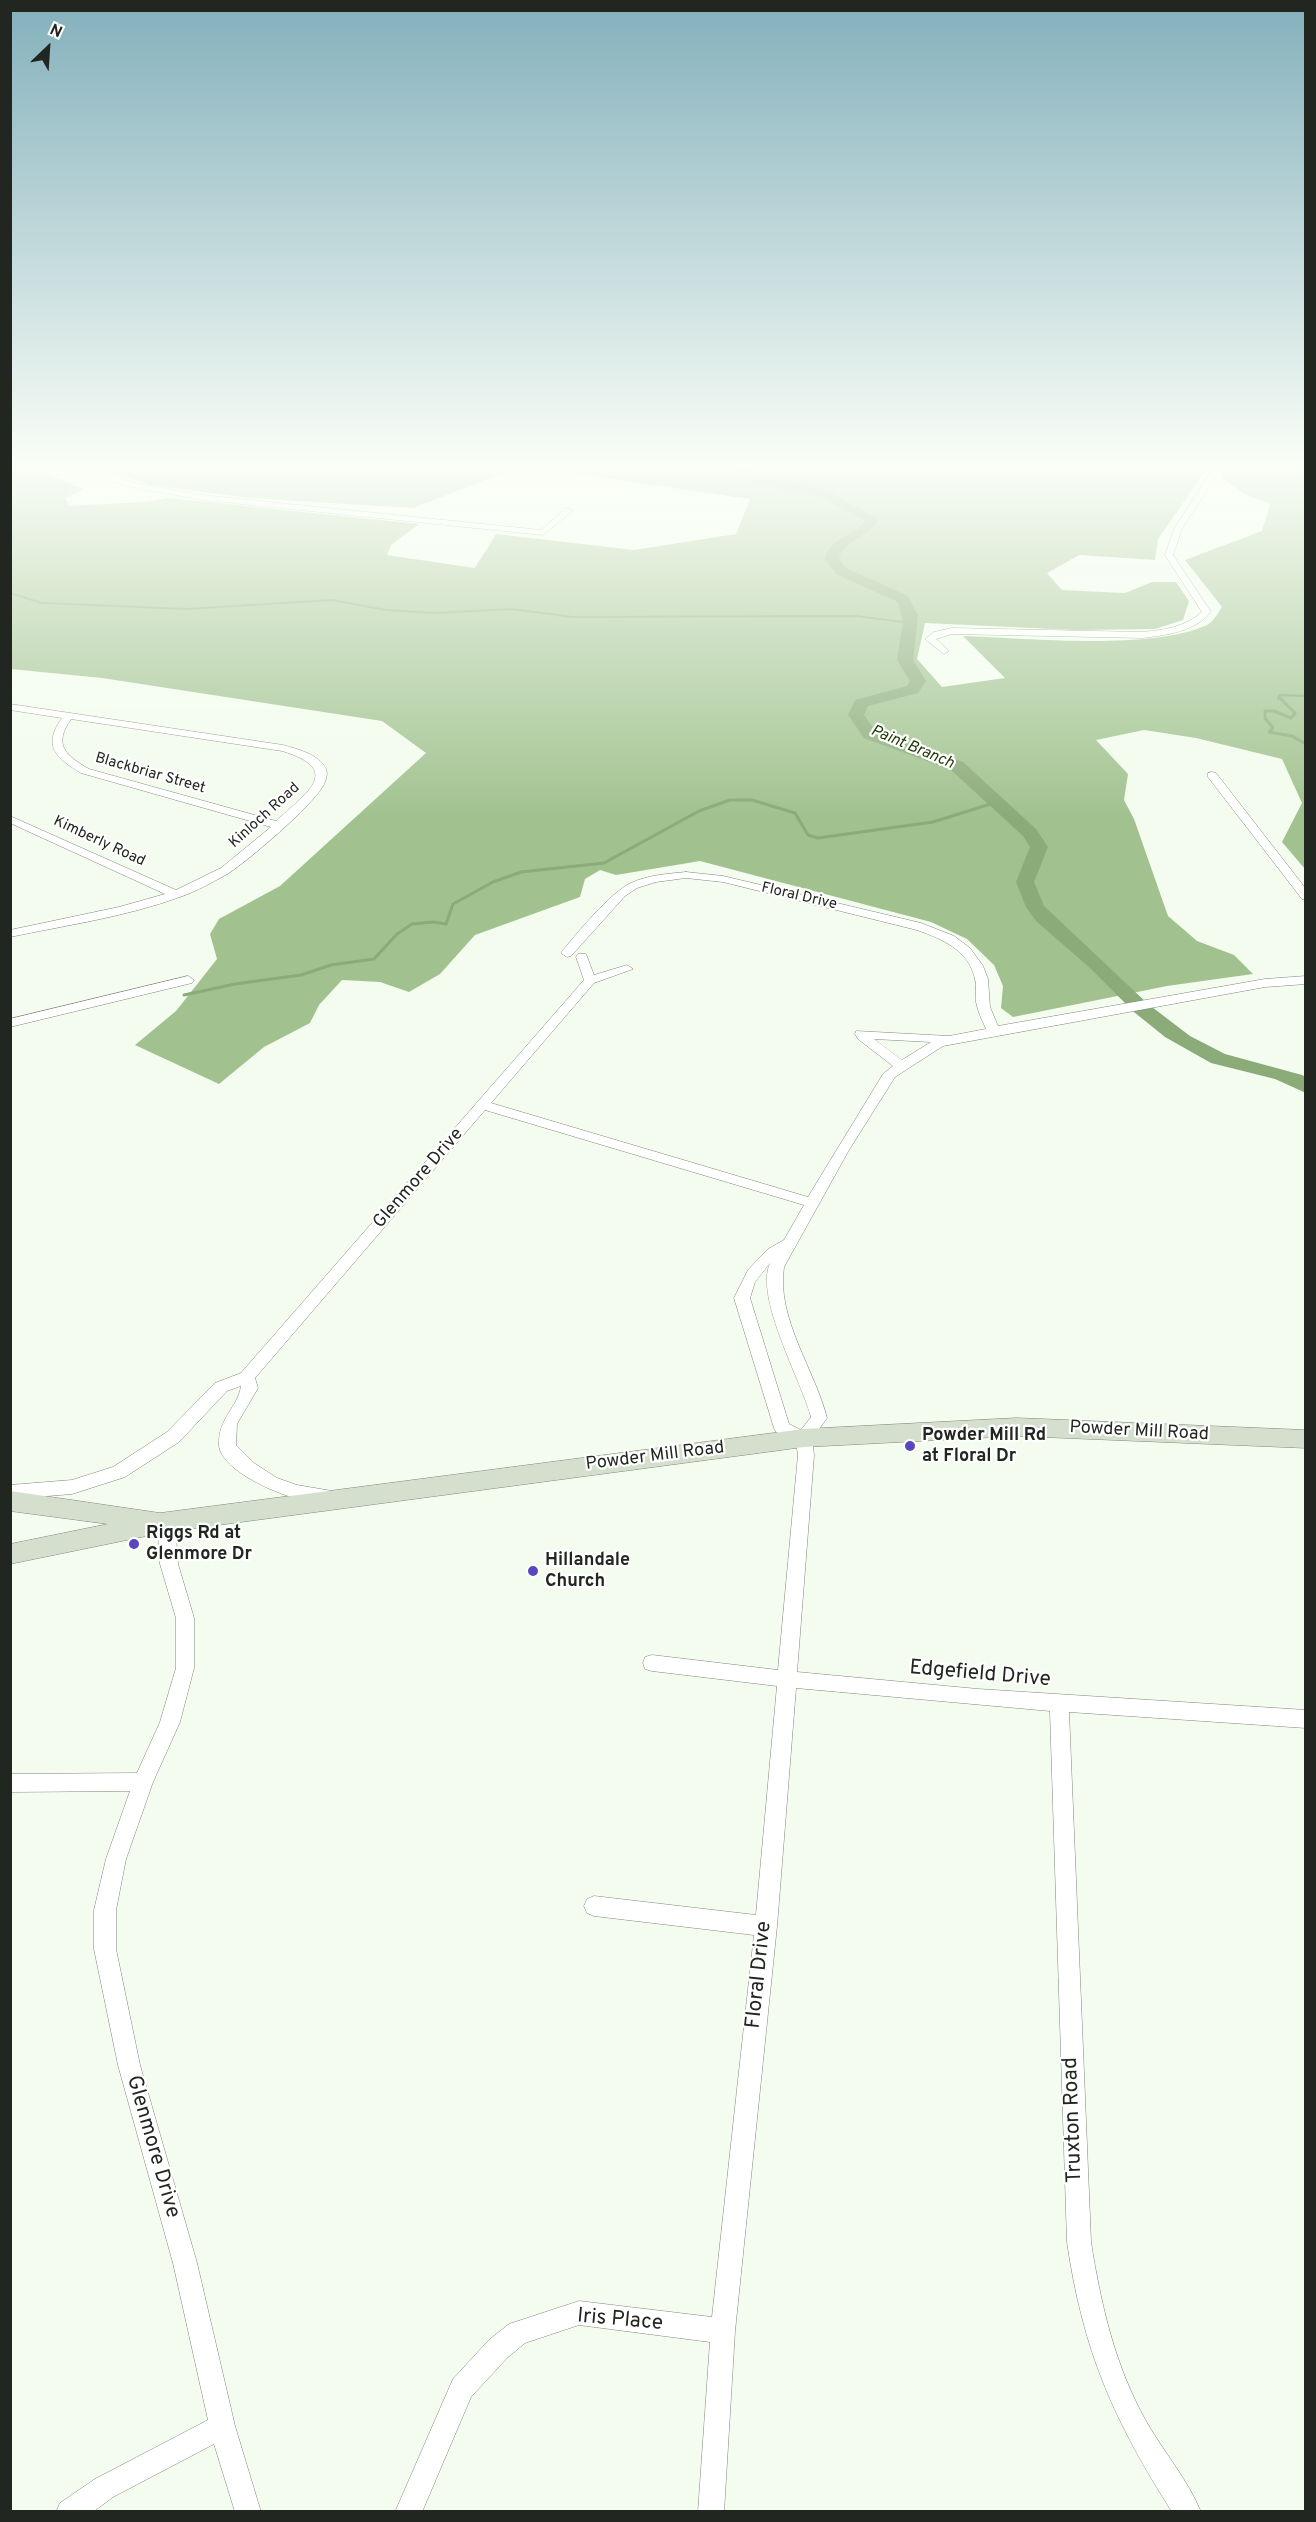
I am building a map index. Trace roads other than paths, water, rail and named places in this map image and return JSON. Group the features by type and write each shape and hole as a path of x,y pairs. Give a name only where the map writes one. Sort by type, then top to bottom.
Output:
{"main road":[{"name":"Powder Mill Road","path":"10,1554 166,1522 804,1438 1017,1427 1305,1439"},
{"path":"10,1501 166,1522"}],"street":[{"path":"944,651 930,639 936,634 952,631 1142,635 1165,633 1199,620 1207,612 1187,582"},
{"name":"Kinloch Road","path":"10,707 283,748 309,757 320,768 320,783 226,870 175,894 10,934"},
{"name":"Blackbriar Street","path":"68,716 57,733 56,745 65,758 85,771 277,825"},
{"path":"1212,775 1305,897"},
{"name":"Kimberly Road","path":"10,819 175,894"},
{"name":"Floral Drive","path":"567,953 621,894 633,886 654,879 686,875 723,879 921,927 950,939 967,950 976,961 982,978 982,1005 993,1031"},
{"path":"582,957 590,980 627,969"},
{"path":"10,1023 188,980"},
{"name":"Glenmore Drive","path":"247,1377 590,980"},
{"path":"788,1244 771,1254 760,1266 743,1291 742,1298 782,1428 804,1438 819,1418 814,1398 800,1371 784,1324 774,1281 776,1267 890,1074 938,1043 951,1040 1252,986 1305,980"},
{"path":"901,1066 861,1034 951,1040"},
{"path":"483,1105 812,1203"},
{"path":"10,1492 72,1487 119,1472 173,1437 221,1387 247,1377 250,1388 229,1424 227,1447 242,1464 267,1482 289,1491 309,1495 358,1497"},
{"name":"Floral Drive","path":"711,2511 723,2331 766,1926 806,1455 804,1438"},
{"name":"Glenmore Drive","path":"166,1522 169,1564 185,1618 185,1668 170,1722 143,1782 108,1890 105,1949 129,2065 185,2263 222,2426 248,2511"},
{"name":"Edgefield Drive","path":"652,1663 786,1681 1059,1704 1305,1719"},
{"name":"Truxton Road","path":"1059,1704 1078,2242 1084,2282 1105,2353 1130,2416 1188,2511"},
{"path":"10,1783 23,1780 143,1782"},
{"path":"594,1906 766,1926"},
{"name":"Iris Place","path":"408,2511 462,2388 498,2349 518,2333 579,2313 723,2331"},
{"path":"69,2511 104,2488 222,2426"}],"waterway":[{"name":"Paint Branch","path":"862,582 903,599 908,607 911,622 905,645 905,660 918,681 913,690 885,695 861,703 856,715 870,735 957,766 1030,833 1039,847 1025,882 1035,907 1052,927 1097,963 1151,1017 1172,1033 1206,1053 1231,1062 1282,1074 1306,1086"},
{"path":"10,593 42,603 186,609 332,600 386,610 435,613 511,609 573,617 856,616 911,623"},
{"path":"1279,697 1280,695 1306,696"},
{"path":"1279,697 1295,713 1291,718 1274,711 1265,711 1265,718 1273,728 1269,732 1292,736 1306,744"},
{"path":"184,995 235,984 301,975 331,965 374,959 397,934 412,924 433,922 446,924 453,904 493,882 521,872 604,863 699,811 730,800 752,800 795,813 808,835 818,838 933,822 997,802"}],"place":[{"name":"Powder Mill Rd at Floral Dr","path":"910,1446"},
{"name":"Riggs Rd at Glenmore Dr","path":"134,1544"},
{"name":"Hillandale Church","path":"533,1571"}]}
